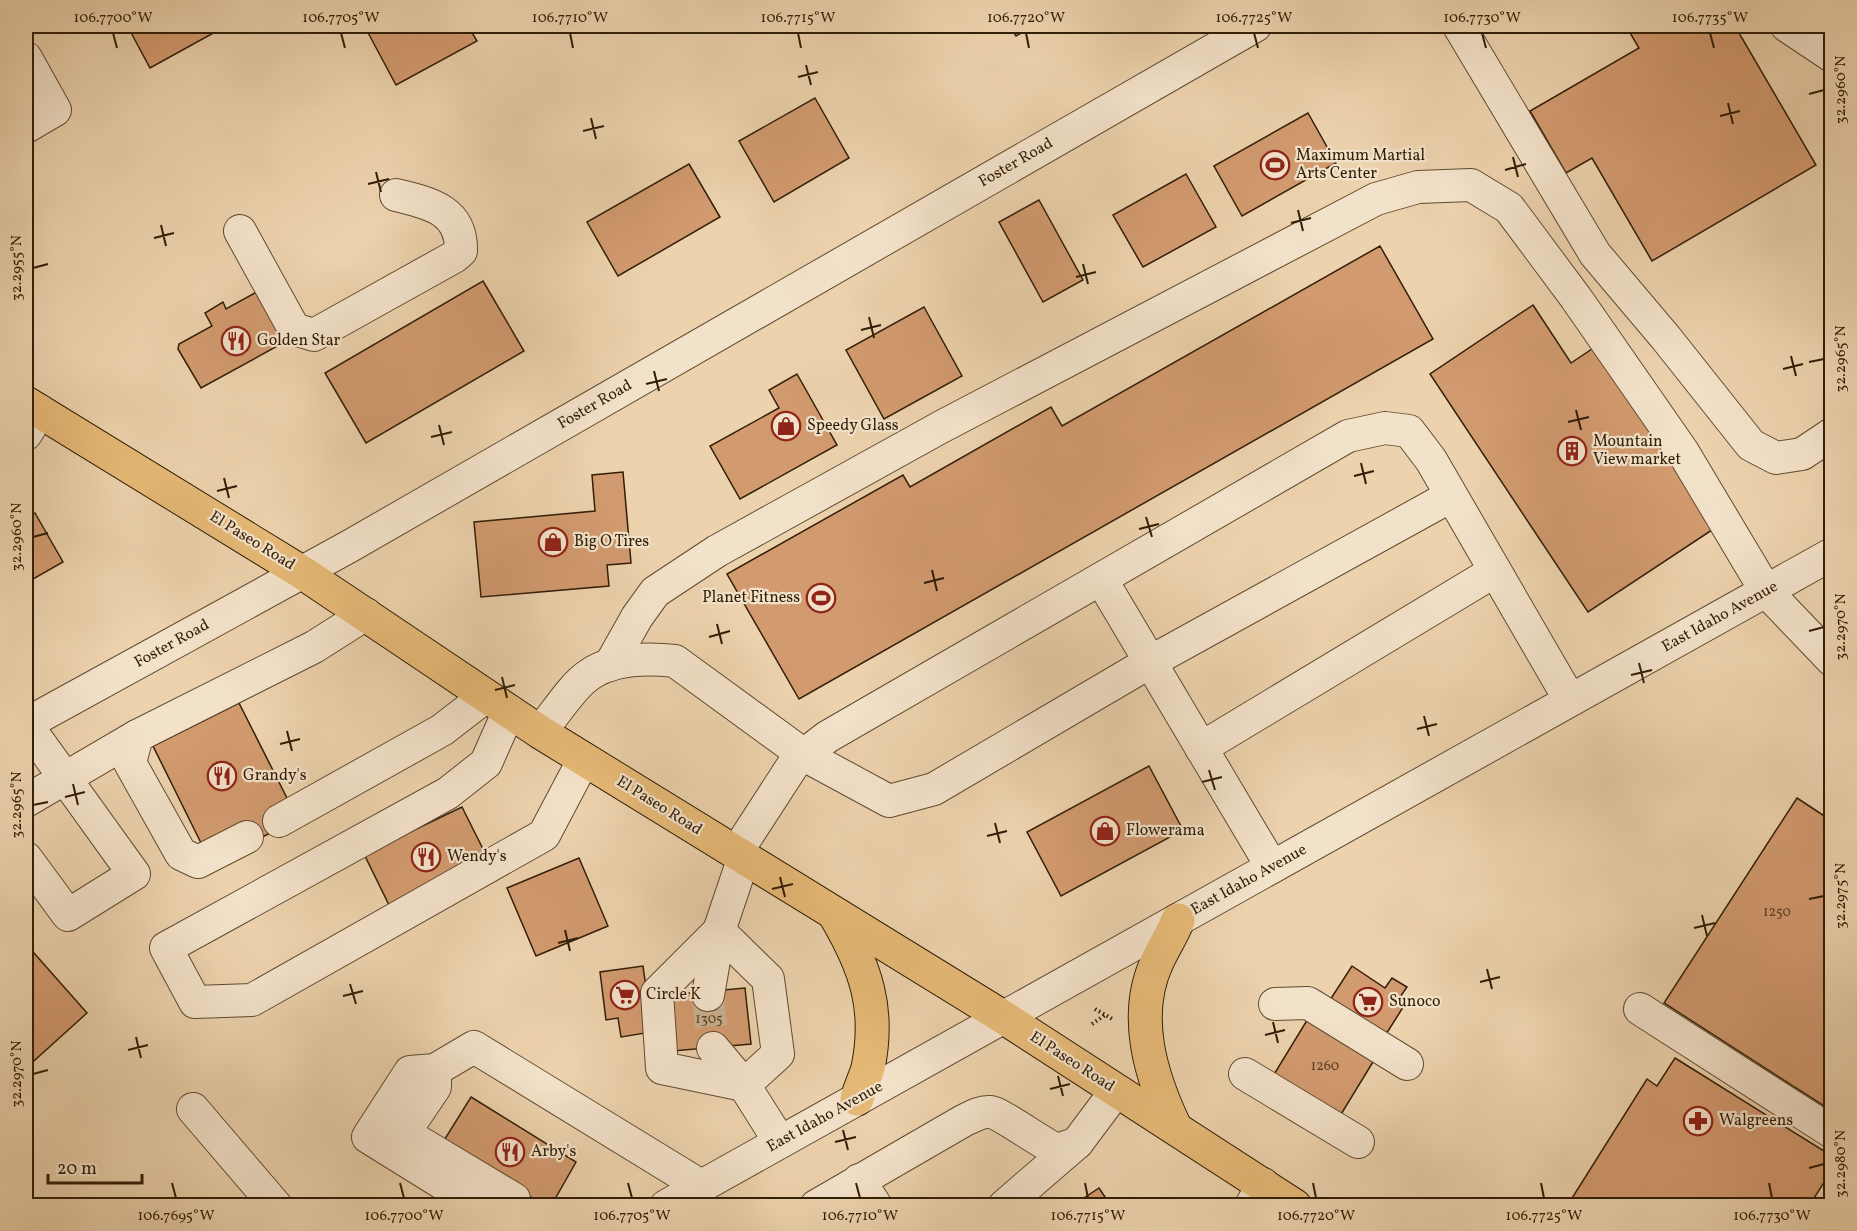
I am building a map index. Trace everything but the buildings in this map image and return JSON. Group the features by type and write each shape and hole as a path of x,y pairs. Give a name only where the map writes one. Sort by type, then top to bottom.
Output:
{"main road":[{"name":"El Paseo Road","path":"30,416 303,573 540,732 1003,1017 1175,1128 1257,1195 1295,1206"},
{"path":"834,913 857,952 869,990 873,1017 870,1053 857,1099"},
{"path":"1175,1128 1164,1104 1150,1056 1145,1015 1157,962 1178,920"}],"street":[{"name":"Foster Road","path":"26,724 303,573 1255,26"},
{"path":"1459,26 1595,254 1666,338 1751,445 1776,458 1802,454 1832,434"},
{"path":"1787,26 1832,56"},
{"path":"26,58 55,110 26,127"},
{"path":"610,665 637,617 655,592 717,551 941,427 1290,242 1376,199 1418,188 1471,185 1509,208 1683,452 1766,591 1832,660"},
{"path":"240,231 294,329 314,334 454,257 460,251 461,237 448,214 432,204 396,195"},
{"path":"708,995 719,931 740,855 795,762 827,737 1348,436 1385,428 1409,432 1431,460 1570,700"},
{"path":"540,732 588,675 610,665 651,658 675,661 804,755 889,801 934,789 1150,662 1451,496"},
{"name":"East Idaho Avenue","path":"666,1206 1832,555"},
{"path":"1201,748 1495,571"},
{"path":"1101,579 1272,867"},
{"path":"26,801 137,736 314,647 366,614"},
{"path":"497,703 486,763 448,793 166,948 195,1002 252,1000 544,835 584,759"},
{"path":"279,821 442,730 497,703"},
{"path":"26,724 134,874 68,915 26,858"},
{"path":"137,736 130,763 181,854 198,862 247,837"},
{"path":"719,931 768,979 778,1054 744,1085"},
{"path":"719,931 657,993 662,1068 744,1085"},
{"path":"1275,1004 1308,1003 1407,1064"},
{"path":"1640,1009 1832,1132"},
{"path":"478,1206 368,1137 410,1072 435,1070 474,1047 701,1186"},
{"path":"713,1048 744,1085 780,1142"},
{"path":"435,1070 435,1087 404,1133 514,1199 512,1206"},
{"path":"1245,1074 1358,1142"},
{"path":"1004,1206 1077,1143 1116,1090"},
{"path":"193,1109 276,1206"},
{"path":"816,1206 868,1193 963,1121 983,1112 998,1115 1040,1142 1058,1150 1077,1143"}],"path":[{"path":"1095,1009 1115,1021"},
{"path":"1092,1024 1105,1015"}],"tunnel":[{"path":"708,995 713,1048"}],"place":[{"name":"Maximum Martial Arts Center","path":"1275,165"},
{"name":"Golden Star","path":"236,341"},
{"name":"Speedy Glass","path":"786,426"},
{"name":"Mountain View market","path":"1572,451"},
{"name":"Big O Tires","path":"553,542"},
{"name":"Planet Fitness","path":"821,598"},
{"name":"Grandy's","path":"222,776"},
{"name":"Flowerama","path":"1105,831"},
{"name":"Wendy's","path":"426,857"},
{"name":"Circle K","path":"625,995"},
{"name":"Sunoco","path":"1368,1002"},
{"name":"Walgreens","path":"1698,1121"},
{"name":"Arby's","path":"510,1152"}]}
